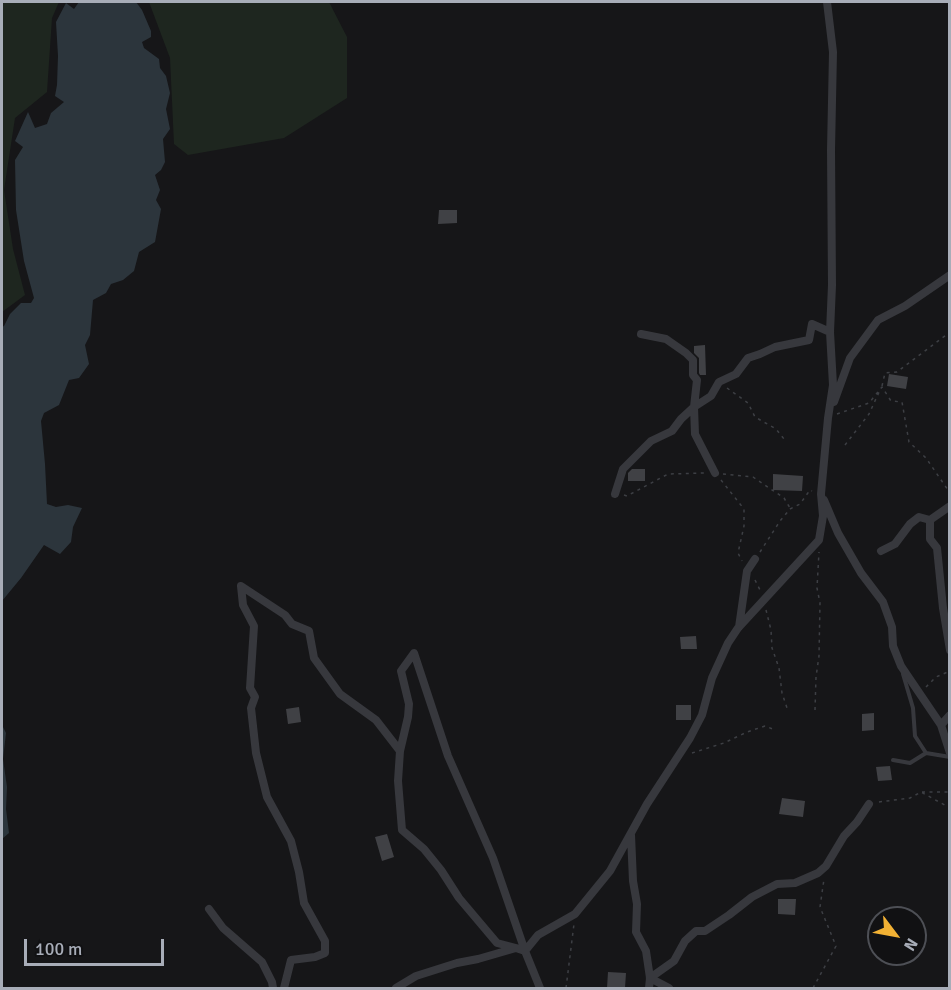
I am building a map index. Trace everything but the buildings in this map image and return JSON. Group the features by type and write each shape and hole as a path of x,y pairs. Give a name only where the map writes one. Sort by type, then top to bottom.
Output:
{"street":[{"path":"525,951 538,935 575,914 610,871 647,804 690,738 702,715 712,678 728,643 738,628 819,540 823,516 821,494 833,385 830,332 833,52 827,2"},
{"path":"828,418 850,358 878,320 905,306 950,275"},
{"path":"615,494 623,469 651,441 672,431 694,407 711,396 718,382 736,374 748,358 775,347 808,340 812,324 830,332"},
{"path":"641,334 666,339 686,352 693,360 693,375 697,380 694,407 695,434 715,472"},
{"path":"821,494 838,533 861,573 883,602 892,627 893,645 901,666 941,725 950,755"},
{"path":"930,520 950,506"},
{"path":"881,551 895,544 910,524 919,517 930,520"},
{"path":"930,520 930,539 938,548 943,608 950,650"},
{"path":"738,628 747,571 755,559"},
{"path":"284,988 291,960 315,957 325,953 325,941 304,903 291,841 267,797 256,753 251,708 255,697 250,688 254,626 243,605 241,586 285,615 292,624 309,631 314,658 340,694 376,720 400,751"},
{"path":"525,951 497,943 459,898 441,870 402,830 398,781 400,751 410,704 401,671 414,653 448,756 493,858 540,988"},
{"path":"941,725 950,715"},
{"path":"650,978 674,961 685,941 696,931 705,931 752,897 777,884 795,883 818,873 826,866 844,836 869,804"},
{"path":"631,834 633,881 637,904 636,932 646,951 650,978 649,988"},
{"path":"209,909 223,928 262,962 273,988"},
{"path":"396,988 416,976 516,948"},
{"path":"650,978 669,988"}],"lane":[{"path":"901,666 913,708 915,736 926,753"},
{"path":"893,760 910,763 926,753 950,755"}],"path":[{"path":"845,445 869,414 882,387 885,374 897,372 950,332"},
{"path":"718,382 748,404 755,417 776,429 784,439"},
{"path":"828,418 869,403 882,387"},
{"path":"882,387 891,402 902,402 909,442 926,458 950,493"},
{"path":"615,494 627,496 668,474 715,472 753,477 784,498 790,509"},
{"path":"715,472 744,509 744,526 738,553 747,571 756,581 764,599 771,630 772,648 779,668 782,693 787,708"},
{"path":"755,559 790,509 800,504 810,490 821,494"},
{"path":"815,710 819,656 820,603 817,588 819,540"},
{"path":"920,693 936,677 950,671"},
{"path":"677,759 765,726 775,730"},
{"path":"921,792 950,808"},
{"path":"869,804 910,798 921,792 950,792"},
{"path":"813,988 837,946 820,907 826,866"},
{"path":"566,988 575,914"}],"shaded area":[{"path":"2,2 59,2 52,18 47,92 15,118 4,190 13,249 25,295 2,312"},
{"path":"79,2 136,2 151,31 151,37 142,42 144,48 159,59 160,68 166,76 170,93 166,109 170,129 163,139 165,162 155,175 160,190 156,200 161,209 155,242 139,252 134,271 123,280 111,284 106,293 93,300 90,335 85,345 89,364 79,378 69,380 59,405 44,413 41,421 47,504 56,507 68,505 82,508 73,527 71,542 60,554 44,545 2,601 2,327 21,303 31,303 34,298 24,261 16,210 15,160 23,147 15,141 28,112 35,128 47,124 51,113 64,102 55,96 58,56 56,22 66,3 74,9"},
{"path":"149,2 329,2 347,37 347,98 284,138 188,155 174,144 170,58"},
{"path":"2,725 6,733 3,759 9,833 2,839"}]}
